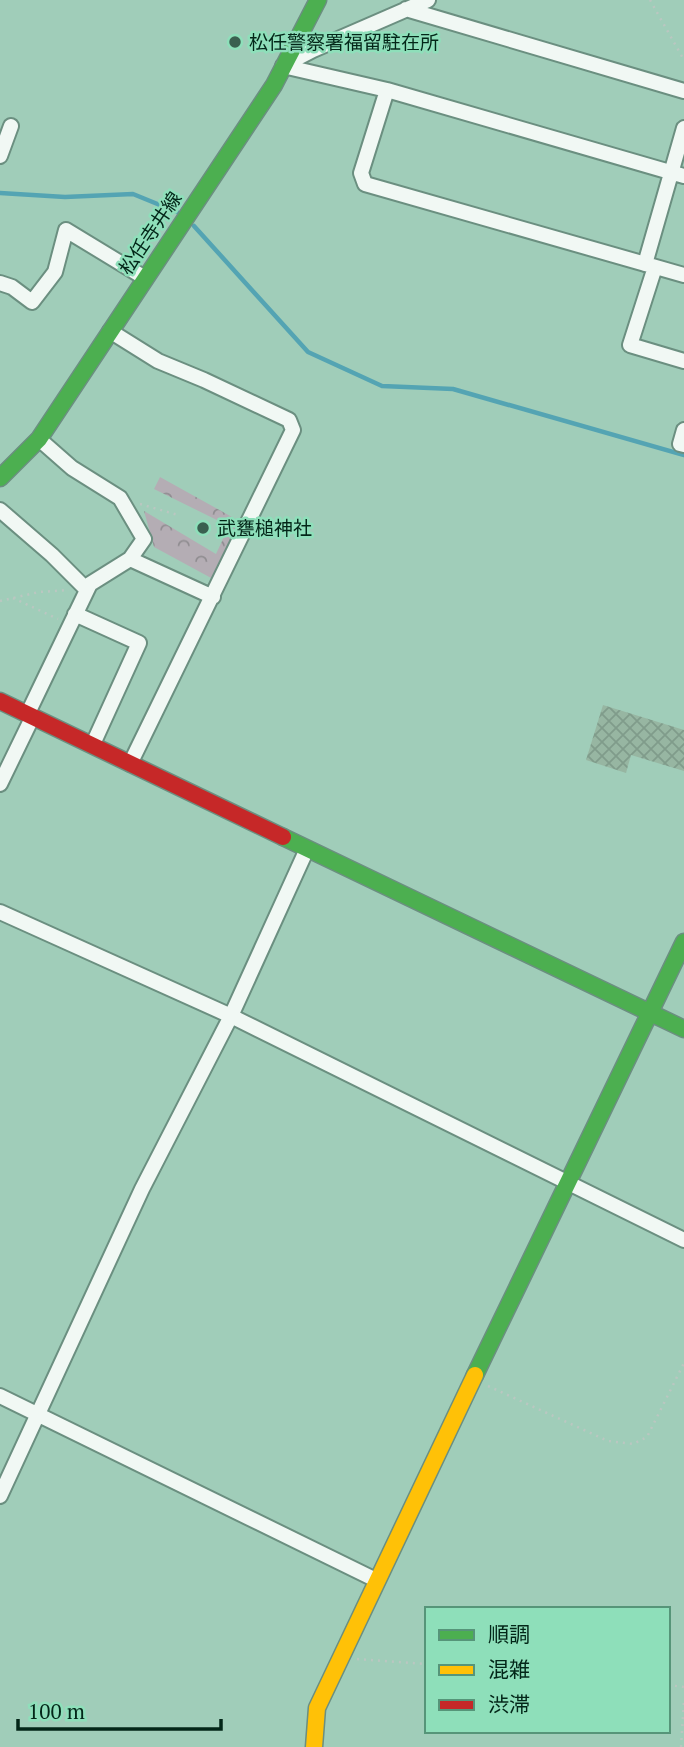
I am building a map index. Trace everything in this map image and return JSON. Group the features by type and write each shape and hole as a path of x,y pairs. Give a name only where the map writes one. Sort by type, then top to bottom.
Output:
{"street":[{"name":"松任寺井線","path":"0,478 39,439 274,85 318,0"},
{"path":"283,66 313,50 428,0"},
{"path":"406,9 684,91"},
{"path":"283,66 387,90 678,175"},
{"path":"387,90 361,173 365,184 684,275"},
{"path":"0,156 11,126"},
{"path":"684,128 678,175 650,265 630,345 684,361"},
{"path":"0,283 12,287 32,302 55,272 66,230 145,278"},
{"path":"110,331 158,361 289,421 293,430 130,764"},
{"path":"684,430 680,444 684,445"},
{"path":"0,784 90,584 130,559 144,539 120,498 72,468 39,439"},
{"path":"0,510 87,590"},
{"path":"130,559 213,597"},
{"path":"73,620 139,643 93,744"},
{"path":"0,701 684,1029"},
{"path":"0,1496 142,1189 231,1016 307,849"},
{"path":"0,912 231,1016 684,1240"},
{"path":"314,1747 317,1708 340,1657 684,942"},
{"path":"0,1396 376,1580"}],"path":[{"path":"649,0 684,60"},
{"path":"120,498 178,515"},
{"path":"0,601 39,592 87,590"},
{"path":"12,597 73,620"},
{"path":"473,1379 608,1441 634,1444 648,1437 684,1363"},
{"path":"340,1657 425,1664"},
{"path":"681,1747 684,1700"}],"green space":[{"path":"160,477 241,522 213,579 154,547 144,511 216,554 229,526 154,489"}],"building":[{"path":"603,705 684,730 684,771 631,755 626,773 586,760"}],"waterway":[{"path":"0,193 65,197 133,194 177,212"},
{"path":"194,226 308,352 382,386 453,389 684,455"}],"traffic: fast":[{"path":"0,478 39,439 274,85 318,0"},
{"path":"283,837 684,1029"},
{"path":"475,1375 684,942"}],"traffic: slow":[{"path":"314,1747 317,1708 475,1375"}],"traffic: jam":[{"path":"0,701 283,837"}],"place":[{"name":"松任警察署福留駐在所","path":"235,42"},
{"name":"武甕槌神社","path":"203,528"}]}
